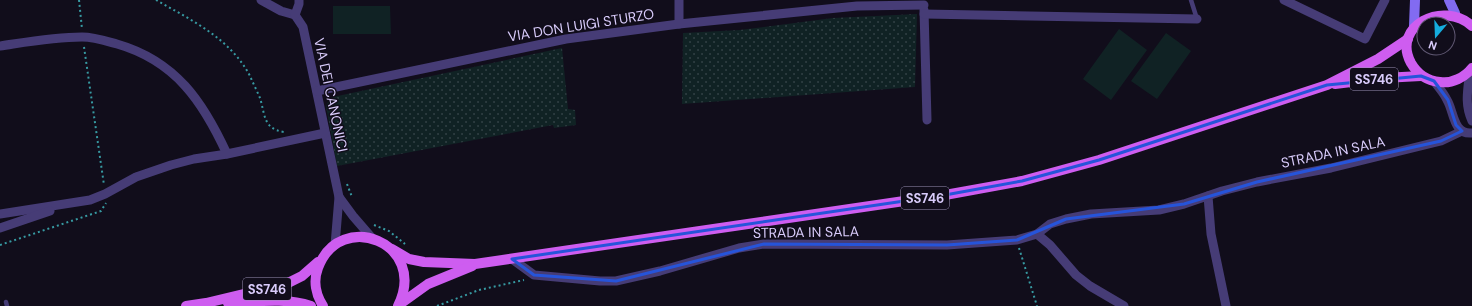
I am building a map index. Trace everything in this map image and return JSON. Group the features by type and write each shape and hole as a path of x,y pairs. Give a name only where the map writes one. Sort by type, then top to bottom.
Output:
{"main road":[{"name":"SS746","path":"1455,13 1443,11 1432,13 1422,18 1414,26 1408,38 1407,49 1409,59 1421,76 1434,82 1444,83 1454,81 1463,77 1471,69"},
{"path":"1455,13 1470,23"},
{"name":"SS746","path":"186,306 206,303 286,284 302,276 335,244 352,238 372,238 382,242 408,258 424,262 476,264 945,195 1022,181 1099,160 1327,85 1378,59 1408,38"},
{"name":"SS746","path":"1327,85 1383,78 1421,76"},
{"name":"SS746","path":"392,249 401,262 405,276 404,291 398,306"},
{"name":"SS746","path":"320,260 316,273 315,286 319,300 323,306"},
{"name":"SS746","path":"398,306 428,284 476,264"},
{"name":"SS746","path":"206,303 288,301 311,306"}],"street":[{"path":"261,0 281,11 295,15 299,0"},
{"path":"679,0 679,24"},
{"path":"1284,0 1365,39 1384,0"},
{"path":"1414,26 1415,0"},
{"path":"1449,0 1455,13"},
{"name":"VIA DON LUIGI STURZO","path":"317,90 566,39 857,3 1198,19"},
{"path":"924,7 927,120"},
{"name":"VIA DEI CANONICI","path":"295,15 303,27 339,197 335,244"},
{"path":"0,44 15,44 48,39 83,37 103,40 126,47 148,57 170,72 190,90 205,110 227,154"},
{"path":"1471,69 1467,103 1472,121"},
{"name":"STRADA IN SALA","path":"1434,82 1448,100 1456,125 1469,131"},
{"name":"STRADA IN SALA","path":"534,275 616,281 660,271 739,248 764,244 947,245 1017,240 1036,234 1050,224 1066,218 1091,214 1159,210 1257,182 1331,168 1442,141 1469,131"},
{"path":"0,214 90,200 152,171 194,159 227,154 325,133"},
{"path":"1208,196 1211,234 1226,306"},
{"name":"VIA DEI CANONICI","path":"339,197 372,238"},
{"path":"0,228 74,203"},
{"path":"1036,234 1050,244 1076,275 1090,286 1124,306"},
{"path":"512,259 534,275"}],"lane":[{"path":"1191,0 1198,19"}],"path":[{"path":"0,245 101,211 106,204 79,0"},
{"path":"156,0 201,25 228,47 249,75 260,98 265,118 270,126 277,130 286,132"},
{"path":"346,182 354,201"},
{"path":"369,222 389,231 408,247"},
{"path":"1017,240 1037,306"},
{"path":"437,306 479,290 524,280 534,275"}],"highlighted area":[{"path":"1421,76 1434,81 1448,100 1456,125 1462,131 1441,141 1257,182 1184,204 1066,219 1017,240 947,245 764,244 616,281 534,275 512,259 945,195 1022,181 1099,160 1327,85"}],"shaded area":[{"path":"333,6 390,6 391,34 333,34"},
{"path":"917,14 915,87 682,104 683,33 740,30 833,18"},
{"path":"1119,29 1147,50 1111,100 1083,79"},
{"path":"1166,33 1191,51 1157,99 1131,81"},
{"path":"562,48 568,109 575,110 576,125 554,128 553,125 337,166 326,106 329,100 333,97"}]}
